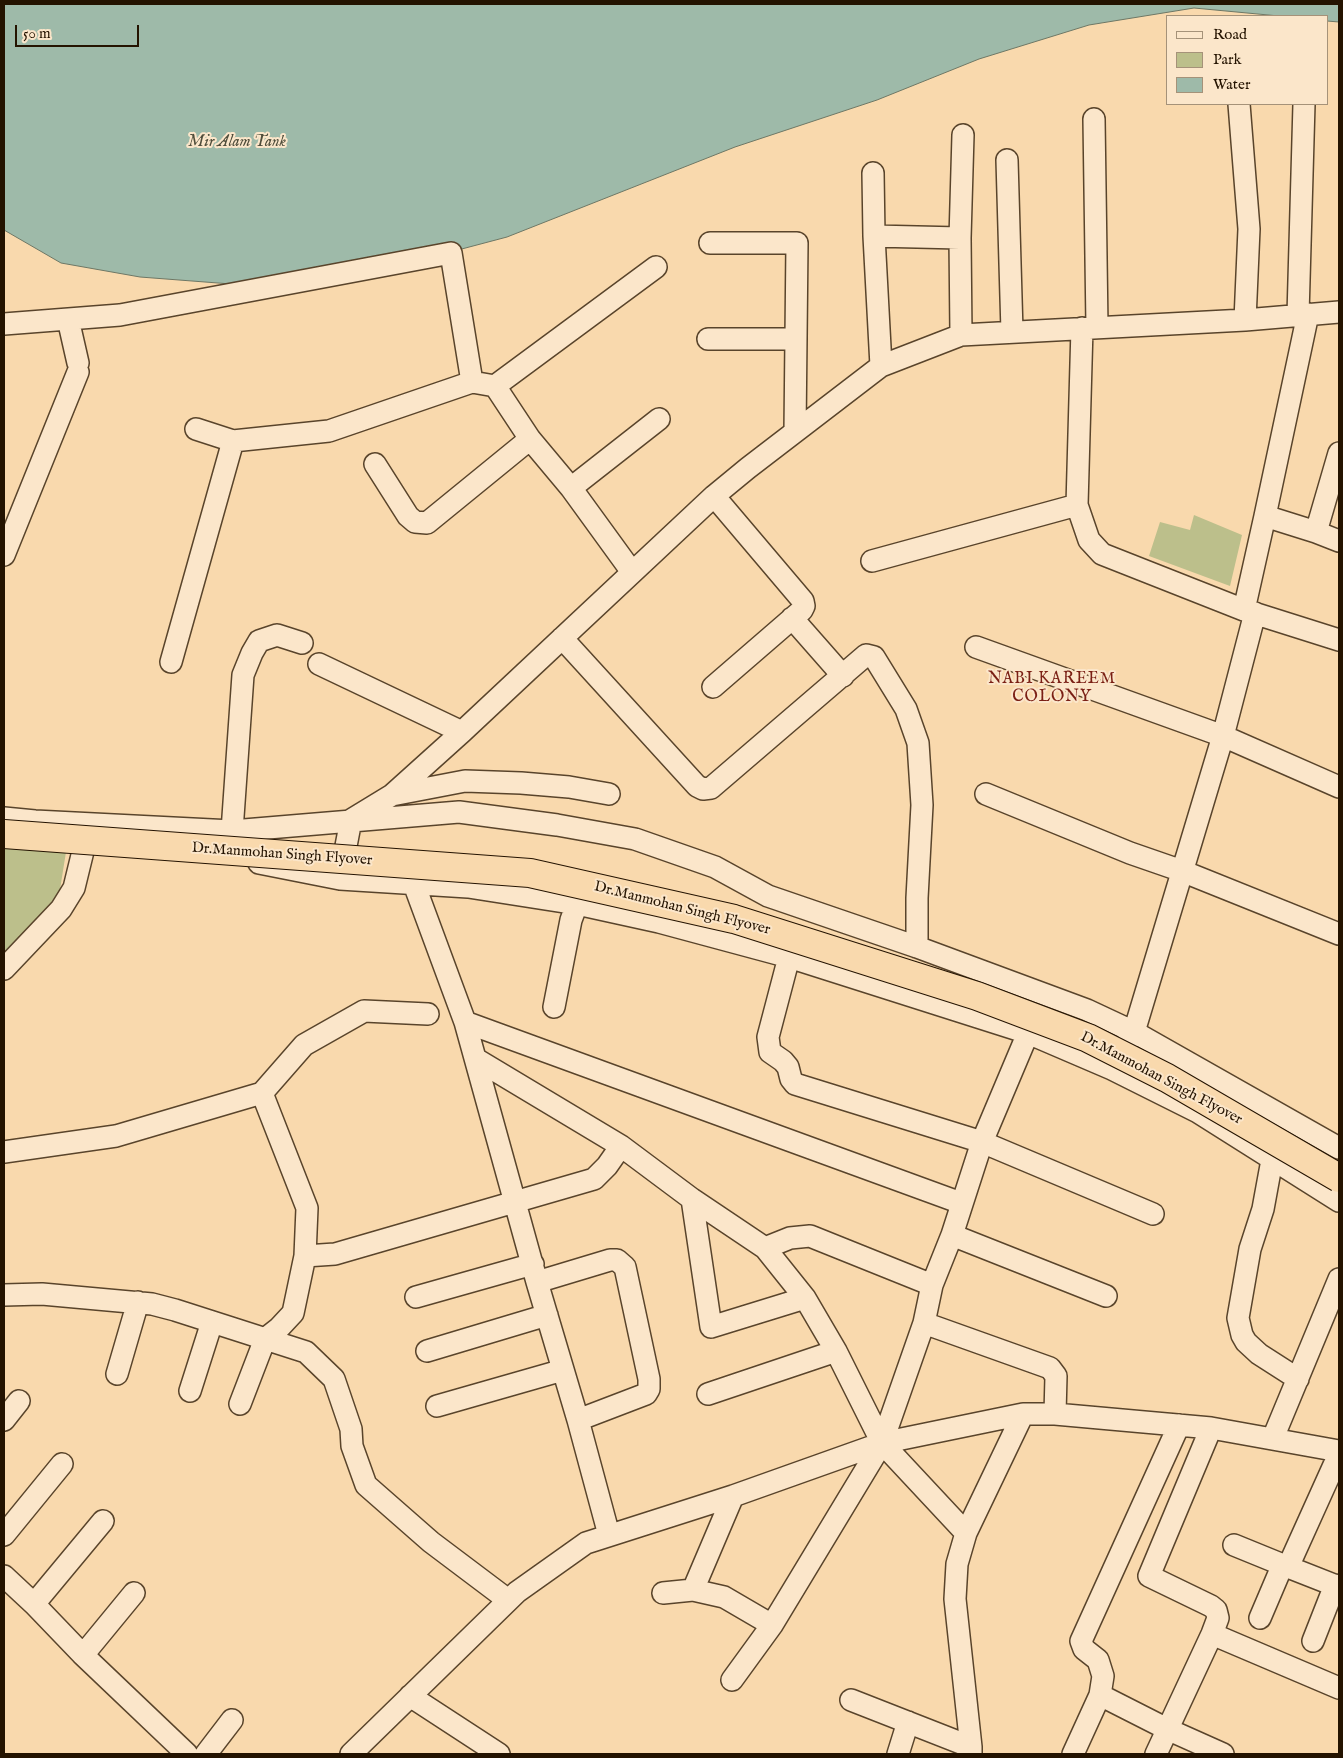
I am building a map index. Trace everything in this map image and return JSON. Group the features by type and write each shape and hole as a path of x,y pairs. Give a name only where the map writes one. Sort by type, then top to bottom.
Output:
{"highway":[{"name":"Dr.Manmohan Singh Flyover","path":"4,824 37,828 232,839 412,846 530,856 550,858 655,884 858,940 1056,1009 1173,1064 1339,1162"},
{"name":"Dr.Manmohan Singh Flyover","path":"4,834 530,873 734,919 977,996 1088,1038 1167,1078 1339,1178"}],"street":[{"path":"1239,105 1249,229 1245,320"},
{"path":"1112,1068 1134,1032 1222,736 1249,612 1303,314 1304,105"},
{"path":"1094,119 1090,327 1077,505 1089,540 1102,554 1249,612 1339,640"},
{"path":"961,335 960,238 963,135"},
{"path":"1008,160 1012,332"},
{"path":"873,173 874,236 881,366"},
{"path":"874,236 960,238"},
{"path":"710,243 797,243 795,432"},
{"path":"4,324 120,315 451,253 472,382"},
{"path":"196,429 233,441 329,431 472,382 495,386 656,267"},
{"path":"340,879 351,820 392,795 714,496 881,366 961,335 1245,320 1339,312"},
{"path":"4,555 78,368 68,319"},
{"path":"708,340 796,339"},
{"path":"495,386 530,439 571,488 632,572"},
{"path":"571,488 659,419"},
{"path":"375,464 408,516 415,522 427,523 530,439"},
{"path":"171,662 233,441"},
{"path":"1316,532 1339,453"},
{"path":"713,688 802,610 804,606 803,601 714,496"},
{"path":"872,561 1077,505"},
{"path":"1265,516 1339,540"},
{"path":"792,618 843,676"},
{"path":"232,831 243,676 259,641 277,635 302,643"},
{"path":"562,638 696,786 703,789 711,788 866,656 874,657 906,709 918,744 922,805 916,947"},
{"path":"976,647 1222,736 1339,787"},
{"path":"319,664 462,732"},
{"path":"392,795 464,781 521,783 609,794"},
{"path":"986,794 1130,853 1182,871 1339,934"},
{"path":"4,818 232,831 459,812 557,825 635,839 715,867 768,896 916,947 1088,1010 1134,1032 1339,1148"},
{"path":"4,841 218,856 340,879 468,887 577,904 659,922 788,957 1028,1033 1112,1068 1198,1112 1339,1201"},
{"path":"4,969 61,909 74,888 84,848"},
{"path":"414,884 465,1022 514,1202 578,1420 608,1535"},
{"path":"554,1007 571,920 577,904"},
{"path":"788,957 768,1037 770,1052 782,1060 788,1067 791,1079 796,1084 982,1142 1153,1214"},
{"path":"4,1152 116,1136 262,1093 304,1045 364,1011 428,1014"},
{"path":"465,1022 961,1203"},
{"path":"732,1680 772,1625 882,1443 924,1323 932,1285 952,1235 982,1142 1028,1033"},
{"path":"476,1059 621,1146 692,1199 766,1248 804,1298 836,1351 882,1443 966,1533"},
{"path":"240,1404 265,1339 293,1313 305,1256 307,1208 262,1093"},
{"path":"305,1256 335,1254 594,1179 608,1166 621,1146"},
{"path":"1272,1160 1263,1209 1250,1249 1238,1318 1242,1335 1246,1342 1259,1354 1298,1379"},
{"path":"692,1199 711,1327 804,1298"},
{"path":"952,1235 1106,1296"},
{"path":"766,1248 790,1238 810,1236 932,1285"},
{"path":"416,1297 535,1273 617,1260 625,1267 650,1389 646,1394 578,1420"},
{"path":"1273,1438 1339,1279"},
{"path":"4,1295 42,1294 138,1302 175,1310 306,1352 334,1379 351,1429 352,1446 366,1485 431,1542 508,1600"},
{"path":"118,1374 138,1302"},
{"path":"427,1351 547,1315"},
{"path":"190,1391 212,1322"},
{"path":"924,1323 1050,1368 1056,1376 1055,1414"},
{"path":"708,1394 836,1351"},
{"path":"437,1406 563,1370"},
{"path":"4,1420 19,1401"},
{"path":"971,1751 954,1599 958,1564 966,1533 1023,1414"},
{"path":"351,1754 508,1600 586,1543 733,1496 882,1443 1023,1414 1055,1414 1211,1428 1273,1438 1339,1453 1260,1618"},
{"path":"1073,1754 1100,1695 1103,1676 1098,1660 1084,1648 1081,1641 1179,1425"},
{"path":"1156,1754 1218,1618 1216,1610 1149,1576 1211,1428"},
{"path":"4,1535 62,1464"},
{"path":"693,1590 733,1496"},
{"path":"34,1604 103,1521"},
{"path":"1234,1545 1337,1586 1313,1641"},
{"path":"4,1576 83,1655 187,1754"},
{"path":"663,1593 693,1590 724,1596 772,1625"},
{"path":"83,1655 134,1593"},
{"path":"1212,1634 1339,1688"},
{"path":"1100,1695 1167,1729 1223,1754"},
{"path":"410,1696 499,1754"},
{"path":"851,1700 908,1722 971,1751"},
{"path":"206,1754 232,1720"},
{"path":"898,1754 908,1722"}],"green space":[{"path":"1194,515 1242,535 1230,586 1149,556 1160,522 1190,530"},
{"path":"4,846 66,852 58,902 4,957"}],"water":[{"name":"Mir Alam Tank","path":"4,4 1339,4 1339,22 1328,21 1328,15 1268,15 1194,8 1089,25 979,59 877,100 735,147 507,237 390,268 231,284 140,277 61,263 4,230"}],"district":[{"name":"NABI KAREEM COLONY","path":"1052,689"}]}
